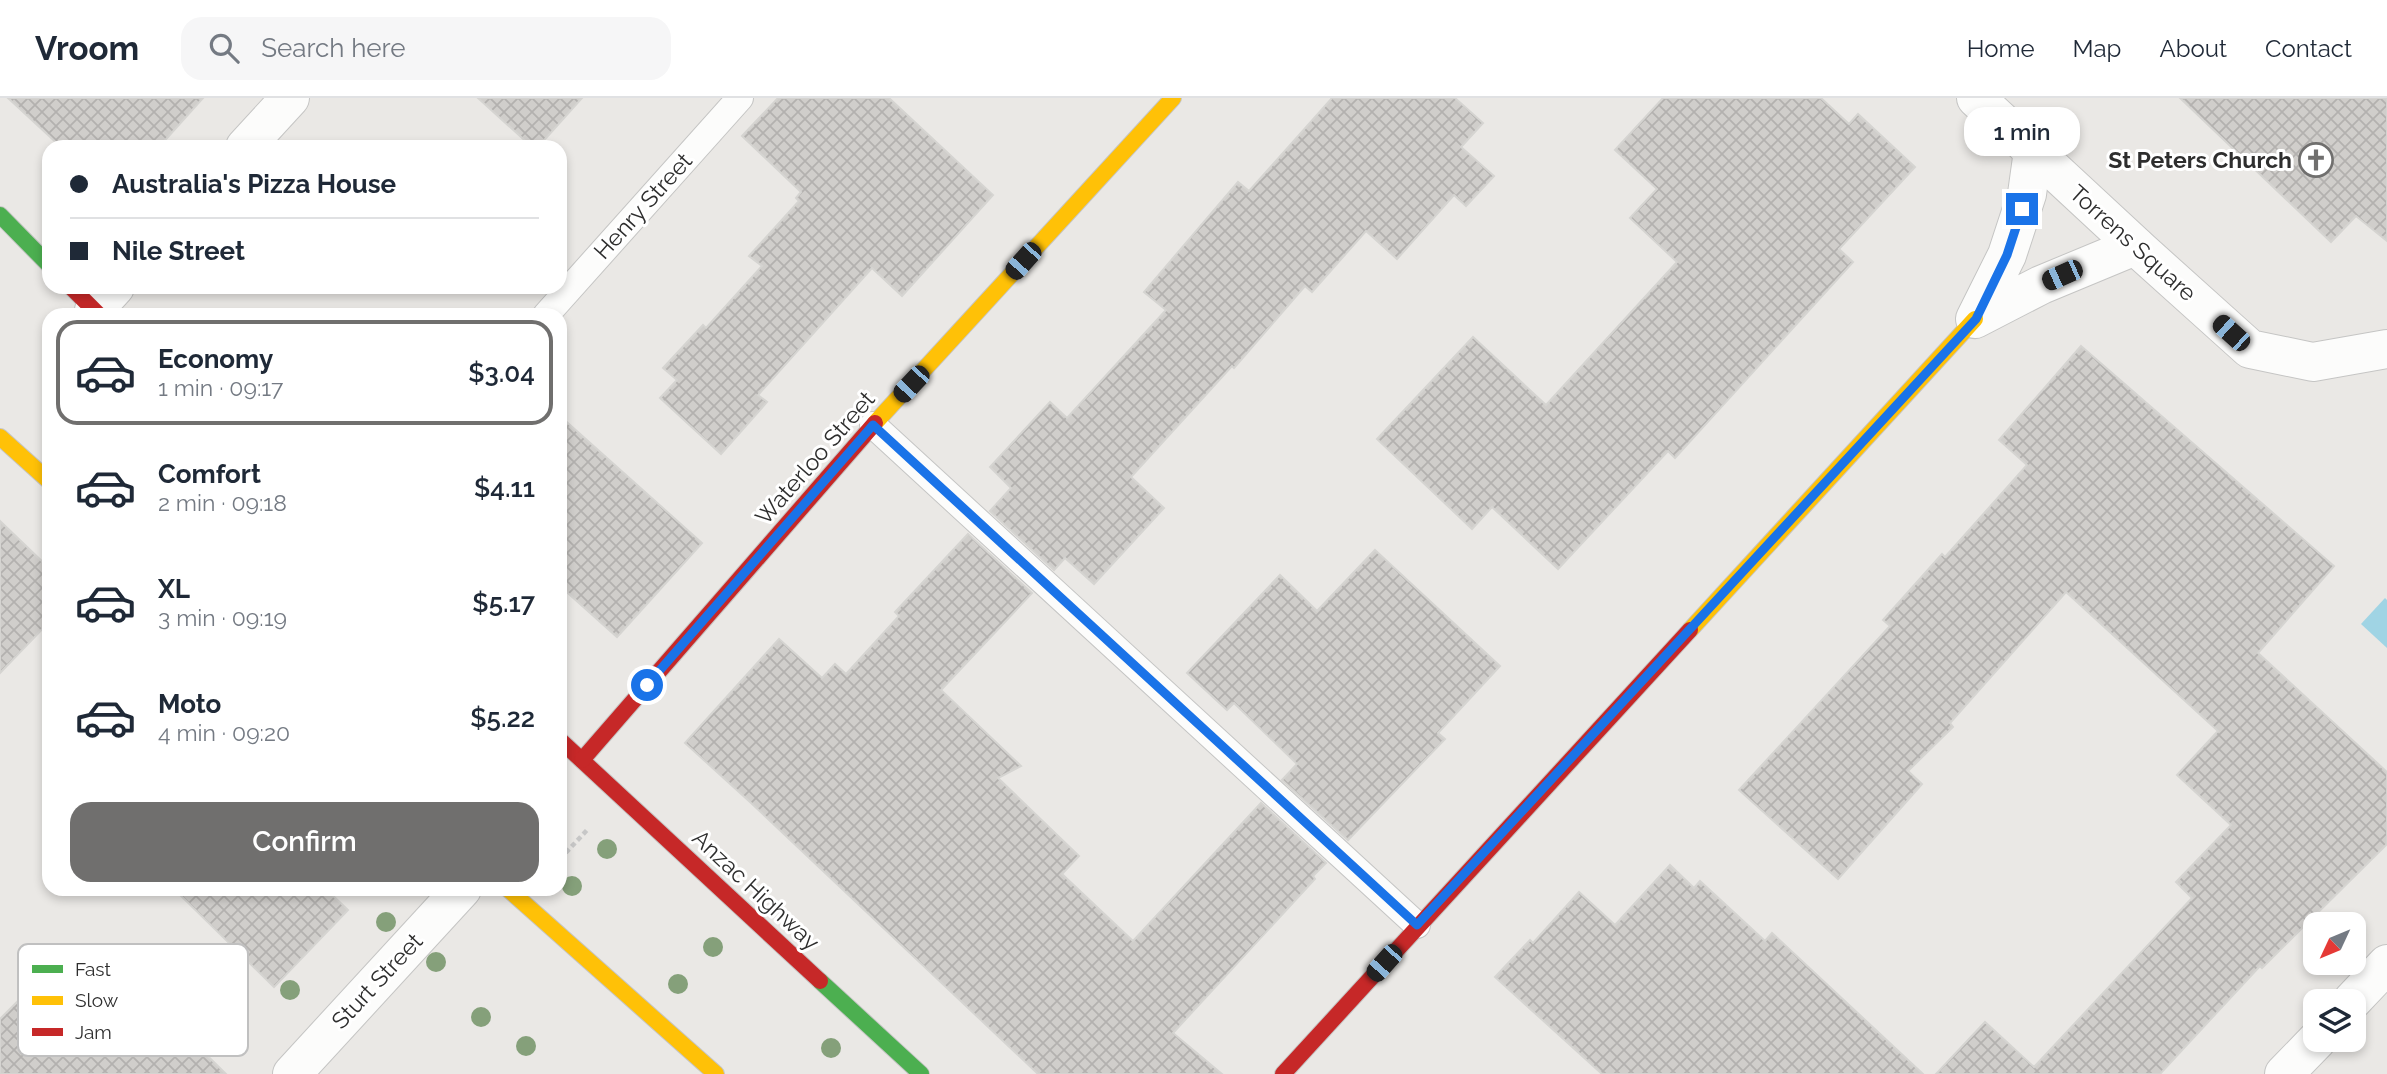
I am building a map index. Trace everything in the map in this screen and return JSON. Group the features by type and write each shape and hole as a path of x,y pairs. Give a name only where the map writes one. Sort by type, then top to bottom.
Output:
{"street":[{"path":"251,140 290,98"},
{"name":"Waterloo Street","path":"582,761 873,425 1173,98"},
{"name":"Torrens Square","path":"1976,98 2250,349 2314,362 2387,349"},
{"path":"1283,1074 1976,319 2007,255 2027,194 2033,151"},
{"path":"0,215 42,258"},
{"path":"1976,319 2041,285 2136,246"},
{"path":"0,437 42,475"},
{"name":"Anzac Highway","path":"567,747 921,1074"},
{"name":"Sturt Street","path":"292,1074 456,896"},
{"path":"516,896 716,1074"},
{"path":"2363,989 2387,964"},
{"path":"2284,1074 2305,1052"}],"lane":[{"name":"Henry Street","path":"567,292 740,98"},
{"name":"Henry Street","path":"552,308 565,294"},
{"path":"873,425 1417,925"}],"water":[{"path":"2385,598 2387,600 2387,648 2361,624"}],"building":[{"path":"8,98 203,98 165,140 53,140"},
{"path":"478,98 582,98 544,140 524,140"},
{"path":"778,98 889,98 993,195 902,296 872,268 758,395 767,402 721,454 660,398 677,380 663,368 703,325 706,328 762,266 749,256 799,201 796,198 801,192 742,136"},
{"path":"1332,98 1455,98 1483,123 1461,147 1494,176 1466,206 1454,195 1397,259 1366,231 1312,292 1305,286 1234,368 1232,366 1131,477 1164,508 1094,584 1065,558 1054,570 990,511 1011,488 990,467 1050,402 1067,418 1166,310 1144,292 1238,182 1249,191"},
{"path":"1663,98 1821,98 1849,124 1858,114 1915,167 1839,249 1853,262 1675,458 1668,451 1558,569 1492,507 1472,529 1377,439 1473,337 1546,405 1677,262 1630,218 1657,189 1615,150"},
{"name":"St Peters Church","path":"2180,98 2387,98 2387,241 2356,216 2331,242"},
{"path":"2081,346 2334,566 2258,653 2387,772 2387,844 2318,912 2303,912 2303,927 2262,968 2260,966 2160,1074 1936,1074 1985,1022 2034,1067 2192,898 2176,882 2231,825 2177,775 2218,731 2066,592 1950,723 1953,727 1908,771 1922,784 1838,879 1739,790 1890,626 1883,620 1942,554 1945,557 2027,465 1999,440"},
{"path":"567,422 702,543 617,637 567,592"},
{"path":"0,521 42,561 42,629 0,673"},
{"path":"968,534 1032,593 941,690 1021,766 998,778 1079,856 1062,874 1133,941 1261,803 1326,863 1313,876 1315,879 1173,1033 1222,1074 1038,1074 685,743 779,639 822,678 835,664 846,674 899,616 895,612"},
{"path":"1375,550 1500,666 1438,733 1445,739 1348,840 1282,780 1297,764 1234,703 1227,710 1187,673 1280,575 1317,611"},
{"path":"1670,865 1694,888 1700,881 1765,941 1772,933 1923,1074 1602,1074 1495,977 1530,940 1533,943 1579,892 1615,925"},
{"path":"181,896 333,896 348,910 274,987 248,962 248,944 230,944"},
{"path":"18,1001 18,1056 208,1056 226,1074 0,1074 0,1019"}],"traffic: fast":[{"path":"0,215 42,258"},
{"path":"820,981 921,1074"}],"traffic: slow":[{"path":"875,423 1173,98"},
{"path":"1690,630 1975,319"},
{"path":"0,437 42,475"},
{"path":"516,896 716,1074"}],"traffic: jam":[{"path":"78,294 92,308"},
{"path":"582,760 875,423"},
{"path":"1283,1074 1690,630"},
{"path":"567,746 820,981"}],"place":[{"name":"St Peters Church","path":"2316,160"}],"route":[{"path":"647,685 873,425 1417,925 1976,319 2007,255 2022,209"}]}
